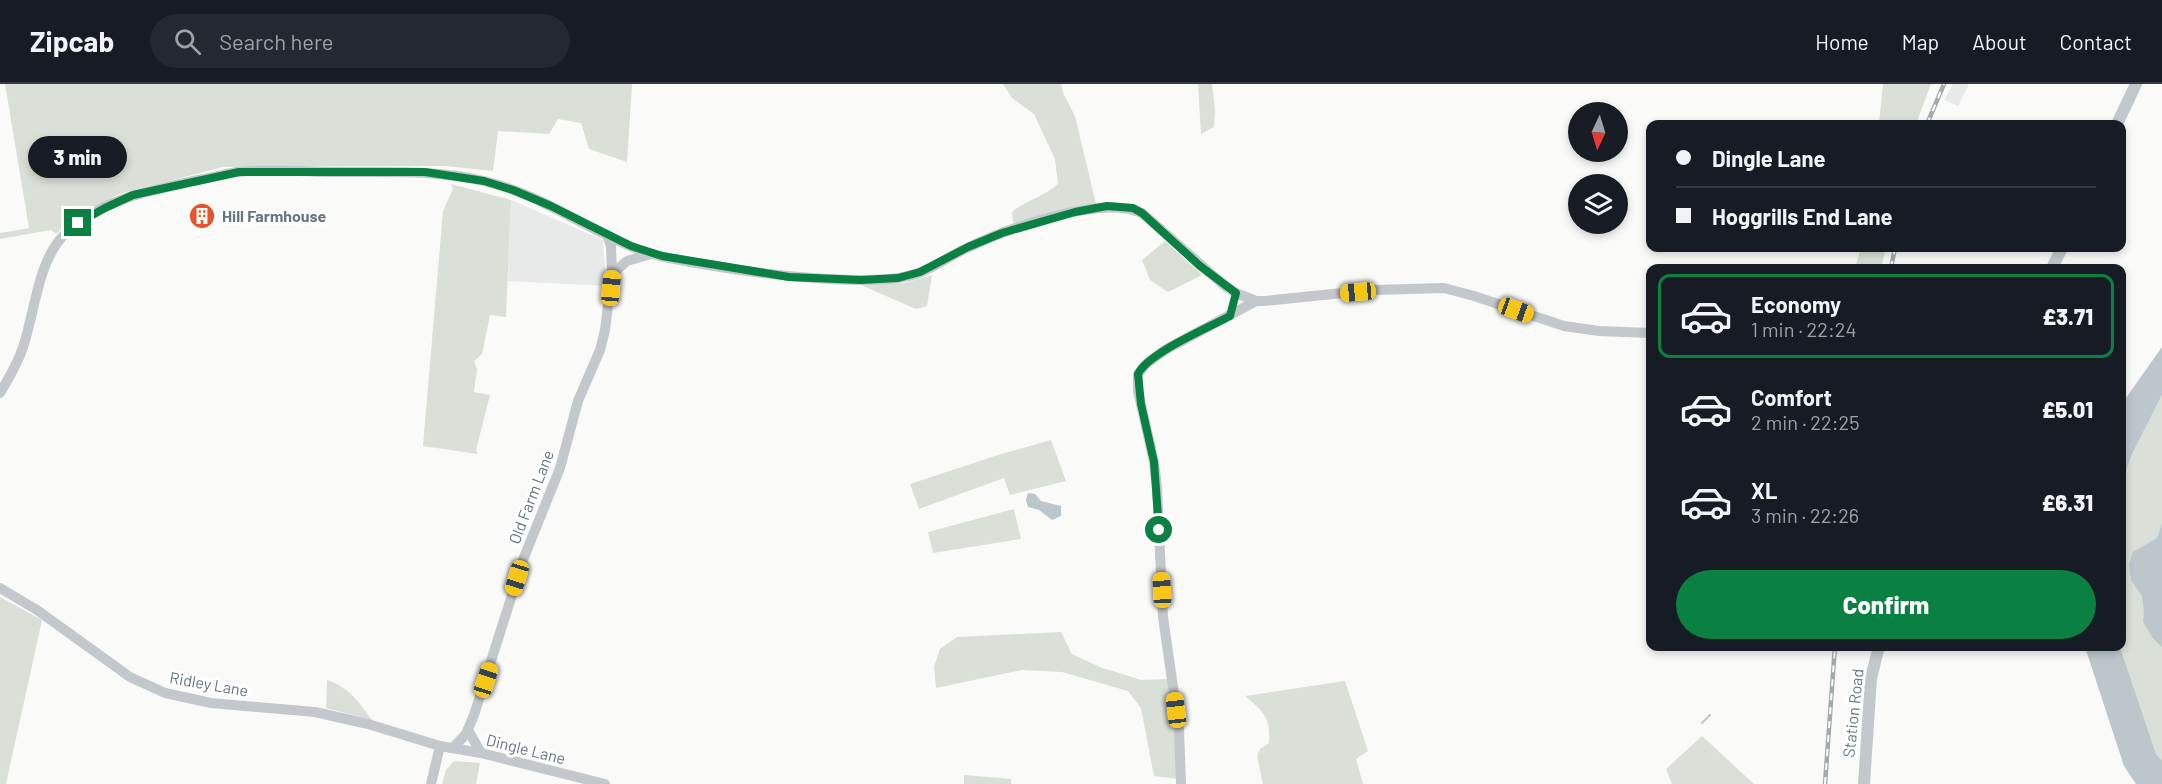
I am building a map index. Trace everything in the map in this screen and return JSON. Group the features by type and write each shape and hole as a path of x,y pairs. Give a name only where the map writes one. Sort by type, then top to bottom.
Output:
{"street":[{"path":"2119,120 2136,84"},
{"path":"0,393 19,359 45,270 59,240 71,228 121,200 144,192 239,172 425,172 459,176 505,187 652,254 789,277 861,280 898,278 920,272 968,247 1002,233 1075,212 1107,206 1133,208 1142,213 1200,266 1236,293 1256,301 1374,290 1444,288 1563,326 1599,331 1646,333"},
{"name":"Old Farm Lane","path":"453,748 468,730 523,560 560,468 578,401 600,350 607,321 612,274 611,246 607,235"},
{"path":"612,274 627,261 652,254"},
{"path":"1230,316 1236,293"},
{"path":"1181,784 1179,729 1163,617 1157,488 1137,379 1140,370 1154,358 1256,301"},
{"name":"Ridley Lane","path":"0,588 38,609 130,677 165,693 222,704 315,712 368,724 440,746"},
{"name":"Station Road","path":"1864,784 1871,678 1878,651"},
{"path":"468,730 481,753"},
{"path":"431,784 440,746"},
{"name":"Dingle Lane","path":"440,746 481,753 605,784"}],"shaded area":[{"path":"5,84 632,84 627,162 589,149 581,123 558,119 549,134 498,131 493,171 446,166 223,167 119,194 69,221 56,234 51,230 0,239 0,233 29,228"},
{"path":"1003,84 1061,84 1075,116 1096,204 1078,206 1013,223 1012,212 1058,184 1055,159 1034,114 1012,98"},
{"path":"1198,84 1212,84 1215,110 1214,127 1201,134"},
{"path":"1883,84 1931,84 1918,120 1879,120"},
{"path":"1953,84 1969,84 1958,106 1944,100"},
{"path":"451,184 511,200 506,317 490,315 482,354 474,361 477,369 474,392 490,395 476,450 478,454 423,446 443,211 453,189"},
{"path":"511,200 603,240 606,286 508,281"},
{"path":"1165,241 1202,275 1168,292 1150,280 1142,260"},
{"path":"1860,252 1885,252 1882,264 1856,264"},
{"path":"932,275 927,306 916,309 861,285 904,283"},
{"path":"2162,347 2162,395 2132,454 2126,471 2126,398"},
{"path":"2162,395 2162,760 2156,754 2121,651 2126,651 2126,471 2132,454"},
{"path":"1051,440 1066,481 1010,495 1004,478 919,509 910,484"},
{"path":"1028,493 1035,494 1041,501 1061,506 1061,516 1052,520 1039,510 1028,507 1026,500"},
{"path":"1014,509 1021,539 933,553 928,532"},
{"path":"2162,523 2162,647 2152,637 2143,622 2142,596 2131,580 2129,564 2133,552 2157,538"},
{"path":"0,597 42,620 6,784 0,784"},
{"path":"1061,632 1072,654 1100,667 1141,680 1167,679 1178,779 1154,776 1141,708 1128,691 1062,672 1022,670 936,688 934,667 940,649 957,637"},
{"path":"2086,651 2121,651 2156,754 2162,760 2162,784 2136,784 2124,766"},
{"path":"327,680 347,691 358,701 372,720 326,708"},
{"path":"1345,681 1368,751 1356,759 1363,784 1263,784 1257,756 1260,749 1269,743 1269,727 1265,716 1245,696"},
{"path":"1702,736 1754,784 1672,784 1666,769"},
{"path":"454,761 480,763 476,784 442,784 446,770"},
{"path":"964,775 1011,779 1011,784 964,784"}],"waterway":[{"path":"1702,723 1710,715"}],"railway":[{"path":"1929,120 1944,84"},
{"path":"1892,264 1894,252"},
{"path":"1825,784 1835,651"}],"place":[{"name":"Hill Farmhouse","path":"202,216"}],"route":[{"path":"78,223 133,195 239,172 425,172 484,181 513,190 652,254 789,277 861,280 898,278 920,272 968,247 1002,233 1075,212 1107,206 1133,208 1159,227 1200,266 1236,293 1230,316 1165,350 1146,364 1138,374 1138,391 1154,462 1159,530"}]}
